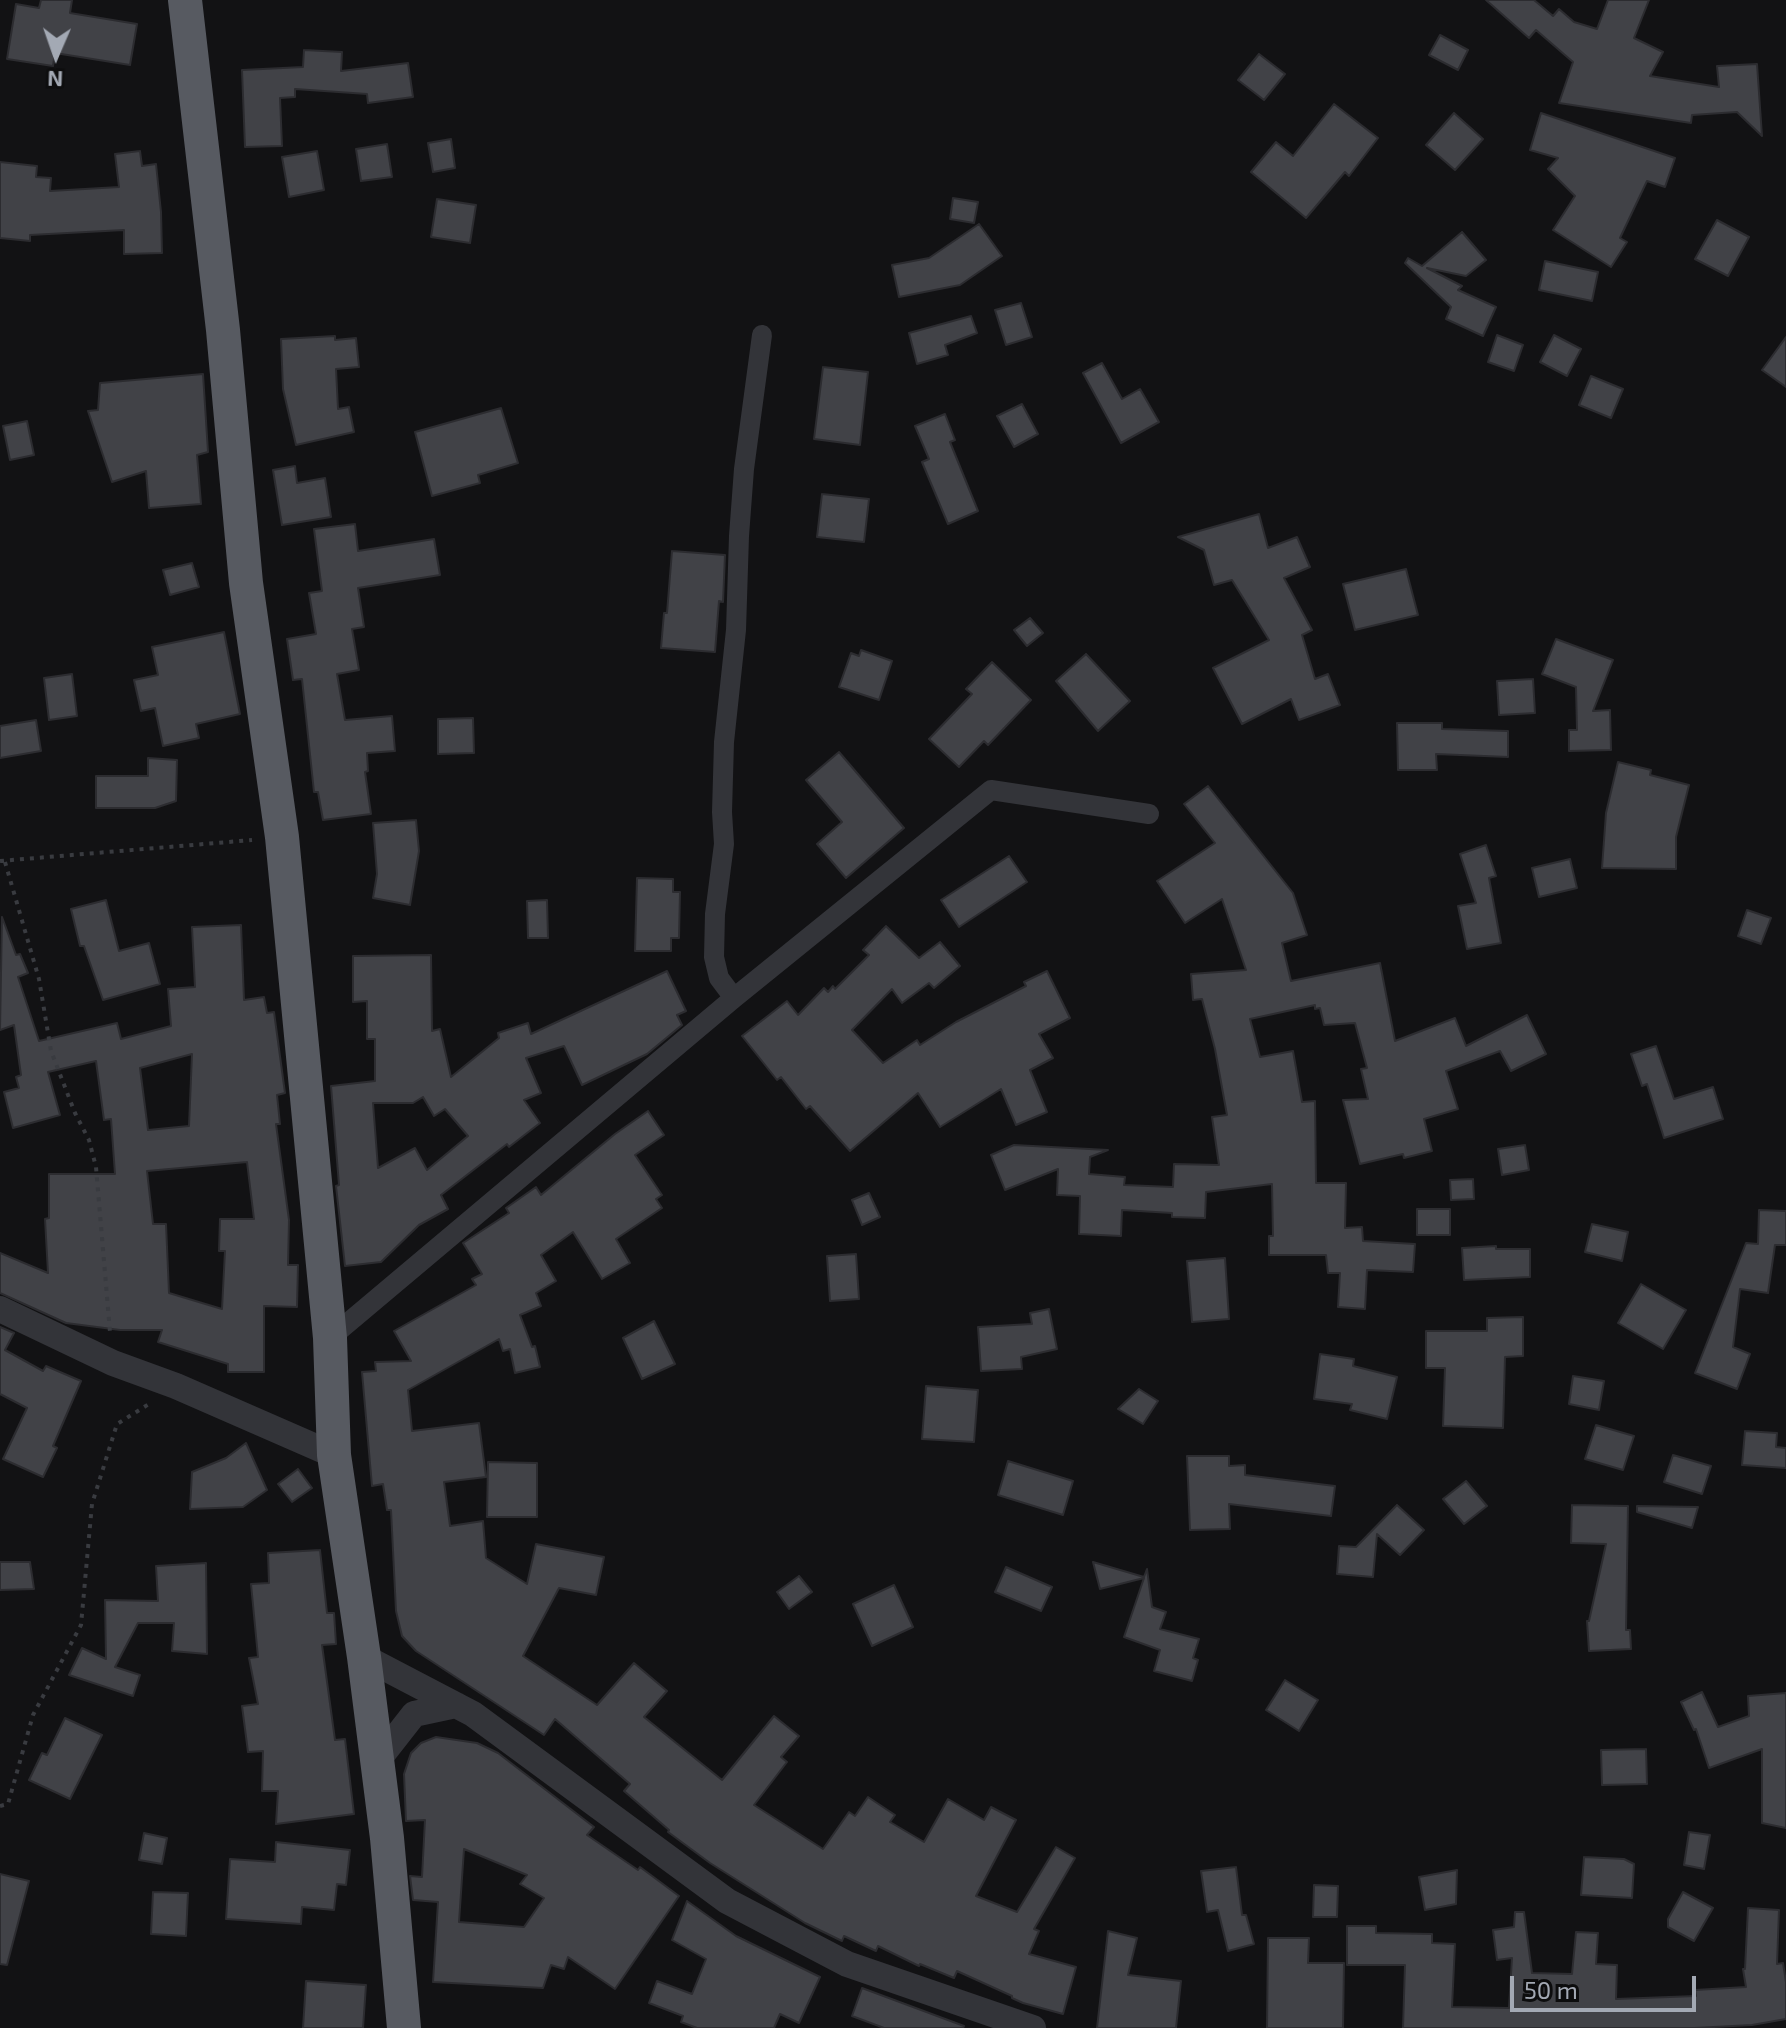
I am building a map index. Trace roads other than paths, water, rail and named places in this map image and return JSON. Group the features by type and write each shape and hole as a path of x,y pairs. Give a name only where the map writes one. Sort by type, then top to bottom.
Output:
{"highway":[{"path":"185,0 223,330 246,583 282,837 330,1338 334,1455 378,1760 404,2028"}],"street":[{"path":"734,998 719,978 714,957 715,914 724,844 724,742 736,630 744,469 762,335"},
{"path":"330,1338 734,998 991,790 1149,814"},
{"path":"0,1309 113,1363 176,1386 334,1455"},
{"path":"364,1657 473,1714 727,1901 847,1964 1033,2028"},
{"path":"378,1760 414,1714 456,1705"}]}
